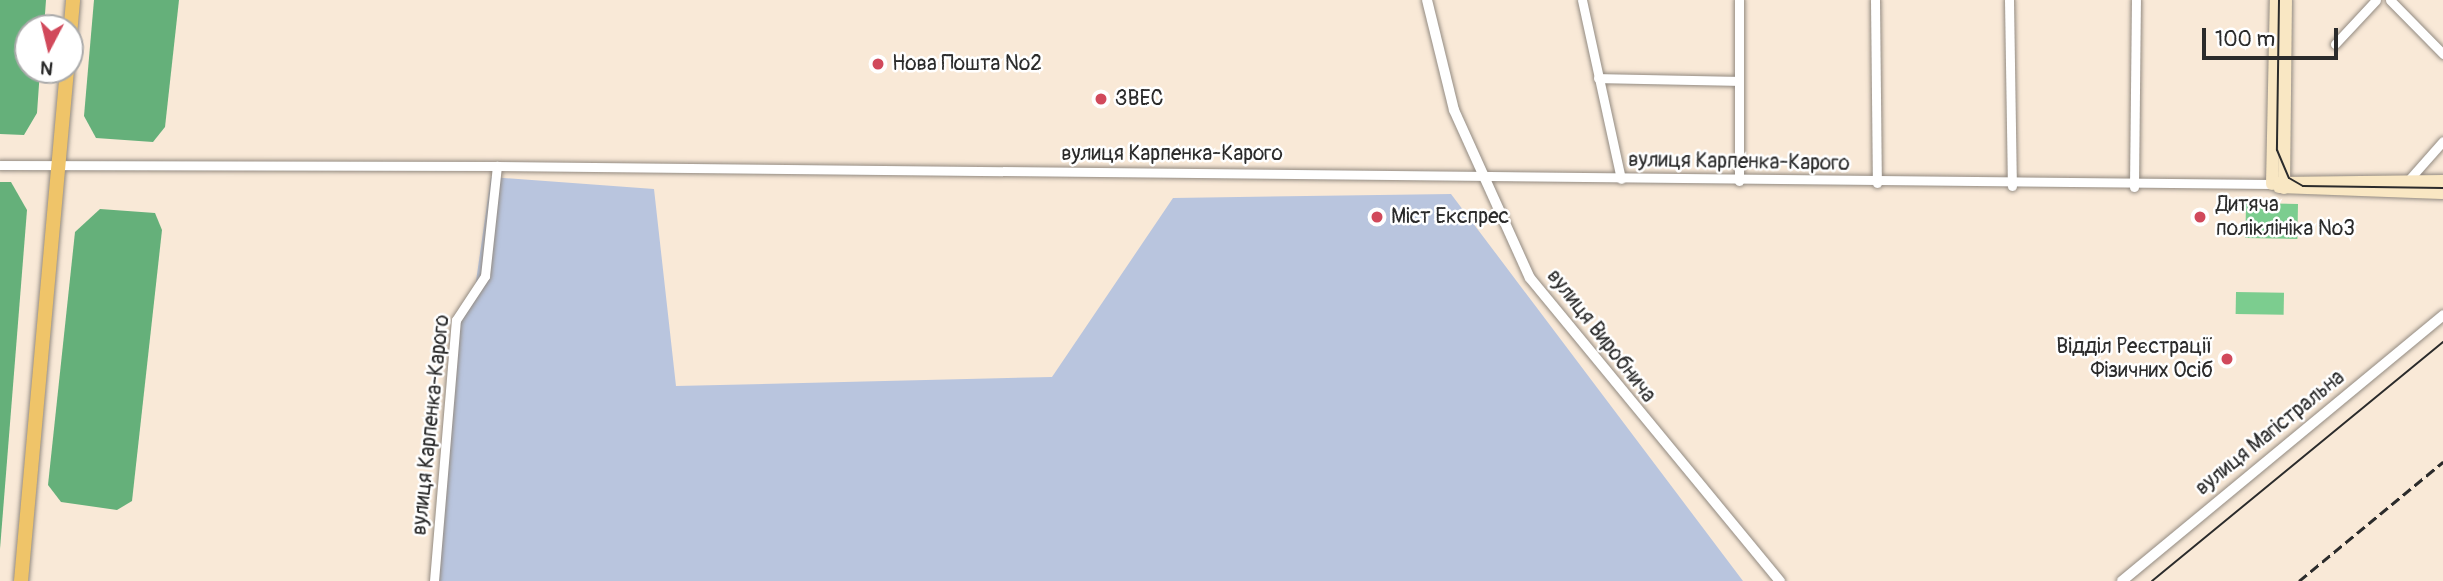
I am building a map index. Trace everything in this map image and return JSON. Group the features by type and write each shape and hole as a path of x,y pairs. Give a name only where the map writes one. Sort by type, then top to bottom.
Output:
{"highway":[{"path":"21,581 66,84"}],"main road":[{"path":"2276,0 2280,185"},
{"path":"2280,185 2286,0"},
{"name":"вулиця Карпенка-Карого","path":"2280,185 2443,181"},
{"name":"вулиця Карпенка-Карого","path":"2280,185 2398,193 2443,193"}],"street":[{"name":"вулиця Виробнича","path":"1427,0 1454,110 1480,177 1548,304 1780,581"},
{"path":"1583,0 1621,179"},
{"path":"1739,0 1739,181"},
{"path":"1875,0 1877,183"},
{"path":"2009,0 2012,186"},
{"path":"2134,187 2136,0"},
{"path":"2335,44 2376,0"},
{"path":"2390,0 2443,54"},
{"path":"1598,78 1738,80"},
{"path":"2398,193 2443,141"},
{"path":"0,165 497,166"},
{"name":"вулиця Карпенка-Карого","path":"435,581 456,320 485,276 497,166 2012,186 2280,185"},
{"name":"вулиця Магістральна","path":"2122,581 2443,315"}],"shaded area":[{"path":"491,177 654,189 676,386 1052,377 1173,198 1451,194 1743,581 434,581 454,330 474,295"}],"green space":[{"path":"0,0 46,0 45,14 14,14 14,84 39,84 37,113 24,135 0,134"},
{"path":"94,0 179,0 165,127 153,142 96,138 84,116"},
{"path":"0,182 11,182 27,210 0,549"},
{"path":"2246,203 2298,204 2297,239 2245,238"},
{"path":"100,209 155,213 162,230 132,501 117,510 61,502 48,485 75,232"},
{"path":"2236,292 2284,293 2284,315 2236,314"}],"tram line":[{"path":"2279,0 2277,150 2289,178 2303,186 2443,188"},
{"path":"2152,581 2443,342"}],"railway":[{"path":"2299,581 2443,462"}],"place":[{"name":"Нова Пошта №2","path":"878,64"},
{"name":"ЗВЕС","path":"1101,99"},
{"name":"Мiст Експрес","path":"1377,217"},
{"name":"Дитяча поліклініка №3","path":"2200,217"},
{"name":"Відділ Реєстрації Фізичних Осіб","path":"2227,359"}]}
